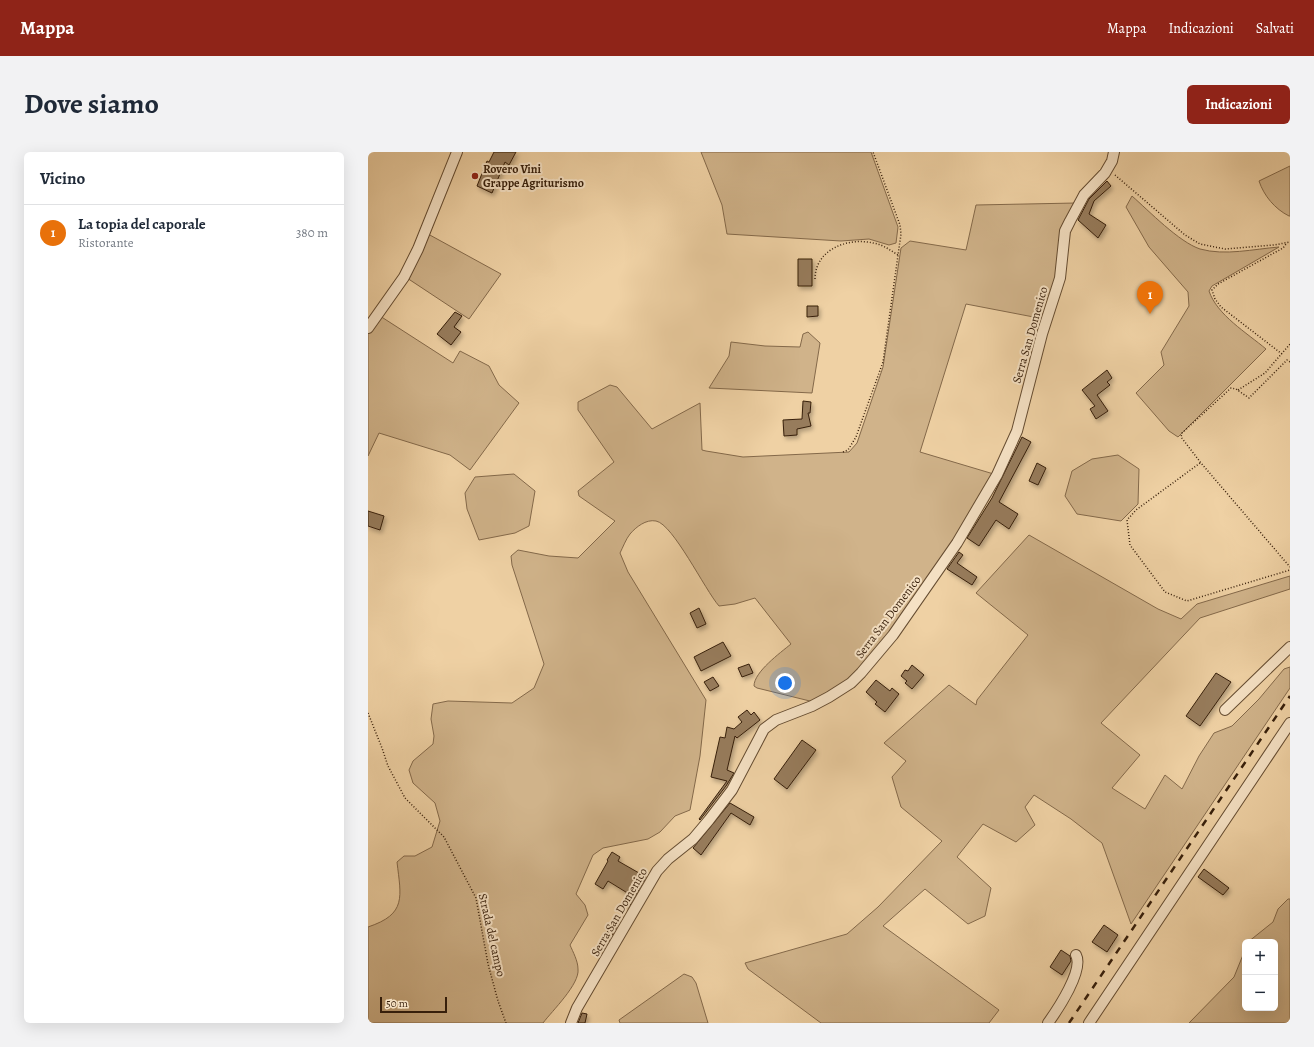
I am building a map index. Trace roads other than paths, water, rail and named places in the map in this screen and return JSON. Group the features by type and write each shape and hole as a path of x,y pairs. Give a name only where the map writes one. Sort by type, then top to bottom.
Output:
{"street":[{"path":"368,328 404,277 418,249 457,152"},
{"name":"Serra San Domenico","path":"571,1023 577,1008 657,870 668,858 693,839 732,790 764,729 776,720 823,700 850,683 861,673 893,635 957,543 997,475 1016,430 1042,334 1060,278 1065,231 1084,195 1107,169 1114,152"},
{"path":"1225,710 1290,647"},
{"path":"1089,1023 1290,723"},
{"path":"1048,1023 1074,977 1079,965 1076,955"}],"railway":[{"path":"1069,1023 1290,696"}],"place":[{"name":"Rovero Vini Grappe Agriturismo","path":"475,176"},
{"name":"La topia del caporale","path":"1150,314"}]}
